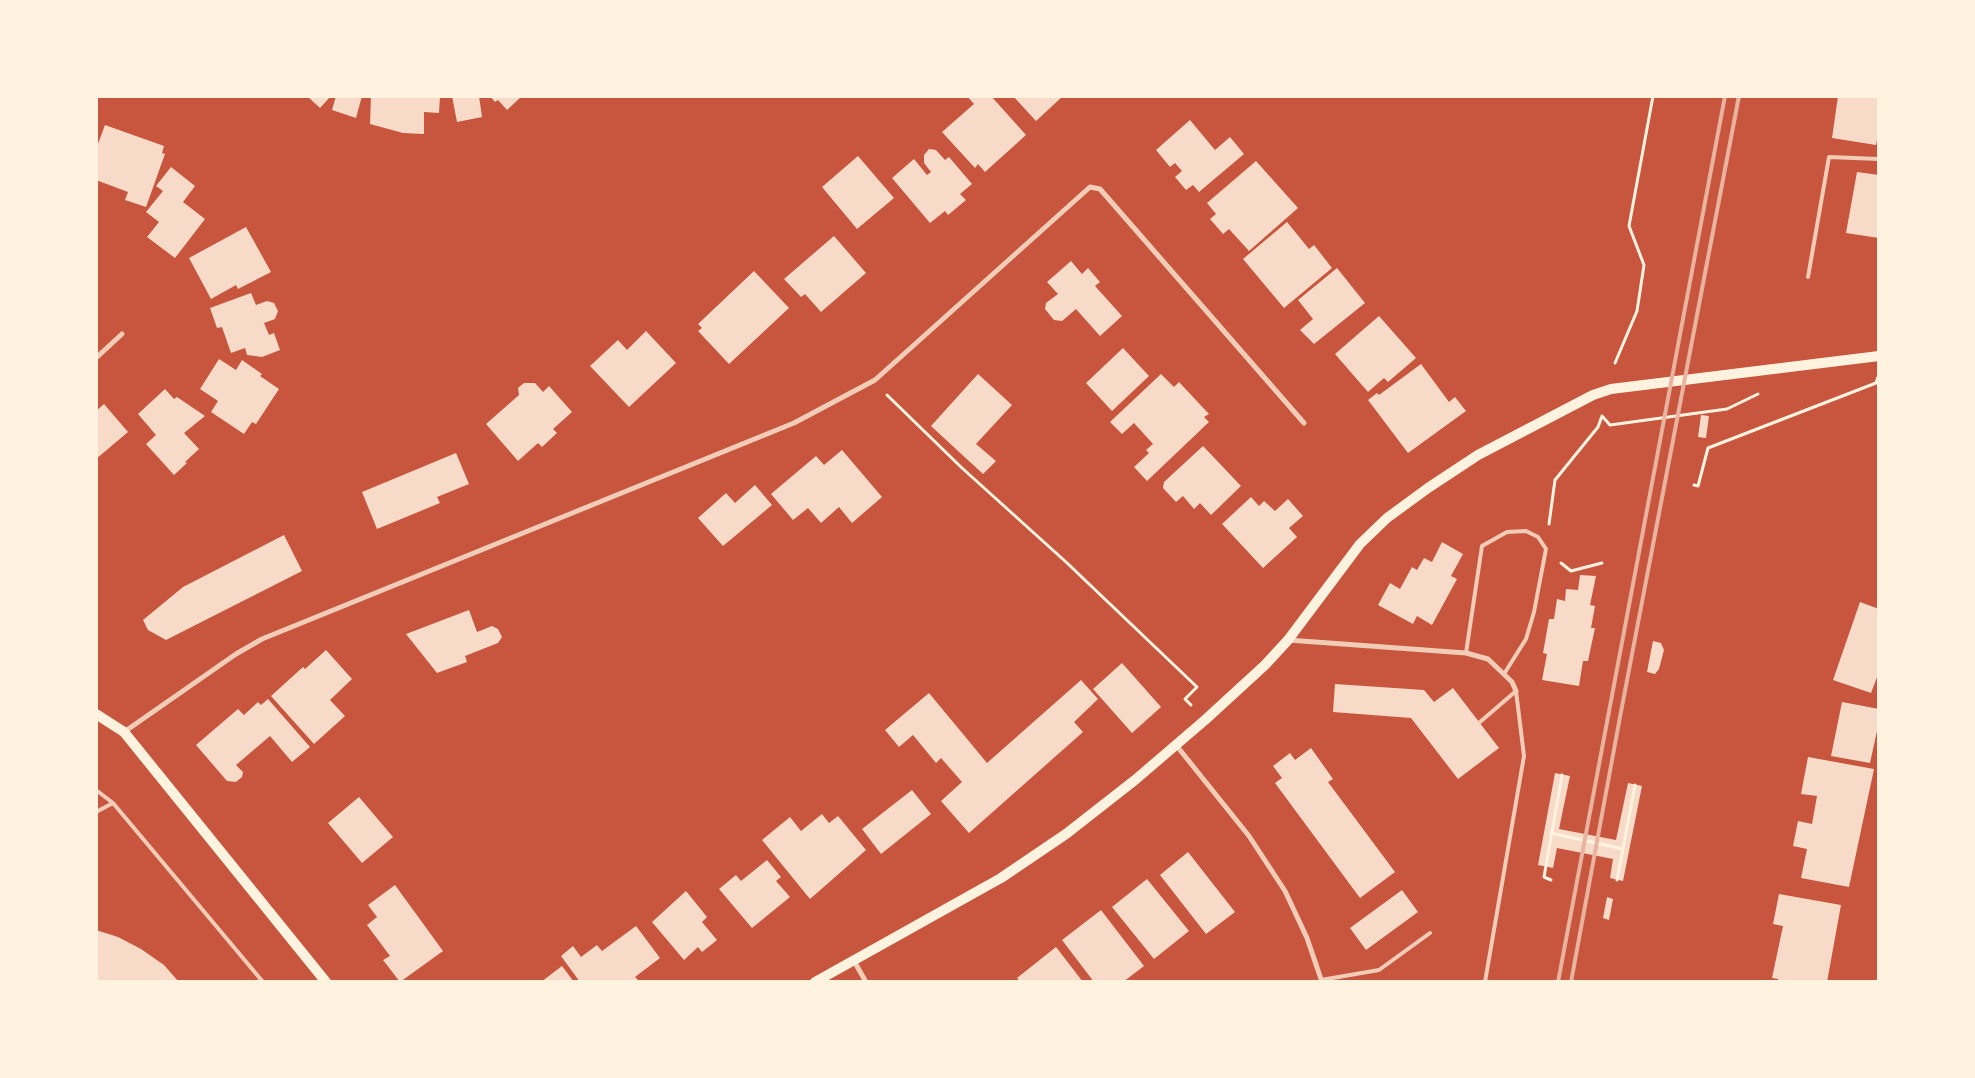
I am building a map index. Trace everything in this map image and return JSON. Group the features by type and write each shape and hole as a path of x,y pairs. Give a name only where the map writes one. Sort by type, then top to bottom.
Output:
{"main road":[{"path":"815,982 1001,878 1066,834 1176,745 1265,665 1288,640 1360,544 1387,518 1478,455 1593,395 1611,389 1879,356"},
{"path":"96,714 124,732 326,982"}],"street":[{"path":"124,732 236,654 262,639 794,423 875,380 1090,187 1100,188 1304,422"},
{"path":"96,358 122,334"},
{"path":"1288,640 1466,652 1488,658 1512,682 1516,691"},
{"path":"1176,745 1249,836 1285,891 1307,938 1322,981"},
{"path":"854,961 866,982"}],"lane":[{"path":"1808,276 1829,157 1879,158"},
{"path":"1466,652 1482,546 1507,532 1526,531 1538,536 1546,549 1534,612 1526,639 1504,674"},
{"path":"1480,722 1516,691"},
{"path":"1485,982 1524,756 1516,691"},
{"path":"96,790 112,803 262,982"},
{"path":"96,812 112,803"},
{"path":"1322,981 1379,970 1430,933"}],"path":[{"path":"1615,363 1637,311 1644,265 1629,226 1653,96"},
{"path":"875,380 888,396 962,468 1066,562 1197,686 1185,699 1205,720"},
{"path":"1694,485 1698,486 1708,448 1876,383"},
{"path":"1602,563 1571,571 1546,549 1555,480 1598,427 1602,416 1610,425 1727,410 1759,394"},
{"path":"1551,880 1544,877 1562,775"},
{"path":"1617,880 1635,785"},
{"path":"1551,833 1622,848"}],"building":[{"path":"307,96 331,96 320,108"},
{"path":"336,96 362,96 356,118 332,110"},
{"path":"371,96 440,96 439,113 424,112 424,134 403,133 370,124"},
{"path":"452,96 479,96 482,117 457,122"},
{"path":"490,96 522,96 507,110 498,100 495,102"},
{"path":"967,96 991,96 1026,135 985,172 978,164 975,168 942,132 974,104"},
{"path":"1013,96 1063,96 1036,121"},
{"path":"1838,96 1879,96 1879,129 1876,145 1832,138"},
{"path":"1190,120 1215,150 1230,137 1244,154 1199,192 1193,185 1186,190 1175,177 1182,171 1175,163 1170,167 1156,150"},
{"path":"105,125 164,146 162,153 165,154 146,207 125,200 128,192 96,180 96,149"},
{"path":"929,149 936,150 945,160 949,157 972,184 960,194 966,200 948,215 945,211 930,223 892,178 914,159 927,175 931,172 924,163 924,155"},
{"path":"858,156 894,198 857,229 822,187"},
{"path":"1256,161 1298,208 1249,251 1229,229 1223,234 1210,219 1216,214 1207,203"},
{"path":"171,167 195,186 183,202 205,219 175,258 147,237 159,222 146,212 163,191 156,186"},
{"path":"1857,172 1879,175 1879,238 1846,233"},
{"path":"1287,222 1309,249 1314,245 1332,268 1284,308 1243,259"},
{"path":"246,227 271,272 238,289 236,285 211,299 189,258"},
{"path":"834,236 866,273 821,312 805,294 801,297 784,279"},
{"path":"1071,261 1082,274 1088,268 1100,282 1095,286 1122,316 1100,336 1076,309 1062,321 1054,320 1045,309 1046,303 1058,294 1047,282"},
{"path":"1337,268 1365,303 1314,344 1300,330 1313,319 1298,300"},
{"path":"754,271 789,308 729,364 698,331 702,328 698,324"},
{"path":"251,293 256,305 267,301 274,303 278,311 275,319 264,323 269,335 274,333 280,350 262,357 247,355 245,348 231,353 222,327 217,328 210,308"},
{"path":"1379,316 1416,358 1388,382 1384,378 1368,392 1335,354"},
{"path":"646,331 676,363 629,407 590,366 618,340 627,350"},
{"path":"1123,348 1149,376 1112,411 1086,383"},
{"path":"219,359 236,370 242,360 279,389 256,424 252,422 244,434 211,412 218,401 200,389"},
{"path":"1421,364 1449,402 1455,397 1466,411 1408,453 1368,400 1377,393 1379,395"},
{"path":"978,374 1012,405 976,444 996,461 983,474 931,426"},
{"path":"1161,374 1174,387 1179,382 1209,414 1204,417 1209,422 1147,481 1134,467 1149,453 1146,450 1153,444 1134,423 1122,434 1110,422"},
{"path":"524,383 535,383 543,392 549,386 572,412 553,429 557,433 542,447 538,443 518,461 486,424 519,395 518,388"},
{"path":"165,389 174,399 177,397 205,416 184,433 199,449 174,475 146,444 156,435 138,414"},
{"path":"104,404 128,432 96,459 96,411"},
{"path":"1701,415 1709,416 1706,438 1698,437"},
{"path":"1203,446 1241,486 1211,515 1200,503 1194,509 1183,496 1176,502 1163,488 1164,482"},
{"path":"842,450 882,497 852,523 839,507 821,523 808,508 793,520 771,494 816,456 824,465"},
{"path":"456,453 469,484 437,497 440,503 377,529 362,492"},
{"path":"755,485 772,505 723,546 698,518 726,493 735,503"},
{"path":"1251,497 1259,506 1264,501 1275,511 1288,499 1303,516 1289,528 1297,537 1263,568 1222,524"},
{"path":"284,535 302,571 166,640 148,630 143,620 183,587"},
{"path":"1442,542 1463,554 1451,576 1457,579 1432,625 1417,616 1413,624 1378,605 1390,583 1400,589 1412,567 1417,570 1424,558 1432,562"},
{"path":"1580,575 1596,576 1590,605 1595,606 1591,628 1595,628 1588,661 1583,661 1579,686 1542,680 1547,654 1543,653 1549,619 1554,619 1557,599 1565,601 1566,589 1578,590"},
{"path":"1860,602 1879,609 1879,672 1871,693 1833,680"},
{"path":"469,610 477,632 492,626 498,629 502,637 498,643 465,656 467,662 437,673 406,634"},
{"path":"1653,641 1661,643 1664,650 1659,669 1655,674 1647,672"},
{"path":"326,650 352,679 330,700 345,716 314,744 271,696 303,667 305,669"},
{"path":"1122,663 1161,707 1132,733 1093,689"},
{"path":"1081,680 1098,699 1074,722 1083,732 969,833 941,801 962,782 941,758 936,763 913,735 899,747 885,730 929,693 987,763"},
{"path":"1335,684 1424,690 1434,702 1453,688 1499,748 1458,779 1411,718 1333,712"},
{"path":"268,699 310,747 292,762 270,736 236,765 243,772 242,777 236,782 227,781 196,745 238,709 244,715 258,702 261,705"},
{"path":"1842,702 1879,709 1879,722 1870,763 1831,756"},
{"path":"1311,748 1333,779 1328,782 1395,872 1360,898 1275,783 1282,778 1273,766 1290,753 1295,760"},
{"path":"1808,757 1874,769 1849,887 1801,878 1807,849 1793,846 1798,821 1812,824 1817,796 1801,794"},
{"path":"1555,773 1570,776 1559,829 1616,840 1628,783 1642,786 1623,881 1610,878 1613,859 1557,848 1553,868 1538,865"},
{"path":"912,790 931,814 881,854 862,829"},
{"path":"359,797 393,837 362,863 328,823"},
{"path":"822,814 829,823 838,816 866,850 810,899 762,840 790,817 801,831"},
{"path":"1188,852 1235,912 1206,934 1160,875"},
{"path":"767,860 781,877 776,881 790,897 752,928 719,889 736,875 741,881"},
{"path":"1147,879 1189,931 1154,959 1112,907"},
{"path":"395,885 443,951 400,982 383,960 390,956 367,925 377,917 368,905"},
{"path":"1402,890 1418,912 1366,950 1350,928"},
{"path":"686,891 707,917 702,922 717,940 702,952 698,947 684,960 652,922"},
{"path":"1779,894 1841,905 1827,982 1778,982 1778,979 1772,978 1783,926 1773,924"},
{"path":"1607,897 1613,899 1609,920 1603,918"},
{"path":"1101,910 1144,966 1123,982 1094,982 1062,940"},
{"path":"636,926 660,958 635,977 638,980 636,982 580,982 561,956 573,946 581,957 597,945 602,951"},
{"path":"96,930 118,937 141,949 164,965 179,982 96,982"},
{"path":"1056,947 1083,982 1020,982 1017,978"},
{"path":"562,966 574,982 541,982"}],"railway":[{"path":"1558,982 1725,96"},
{"path":"1571,982 1739,96"}]}
